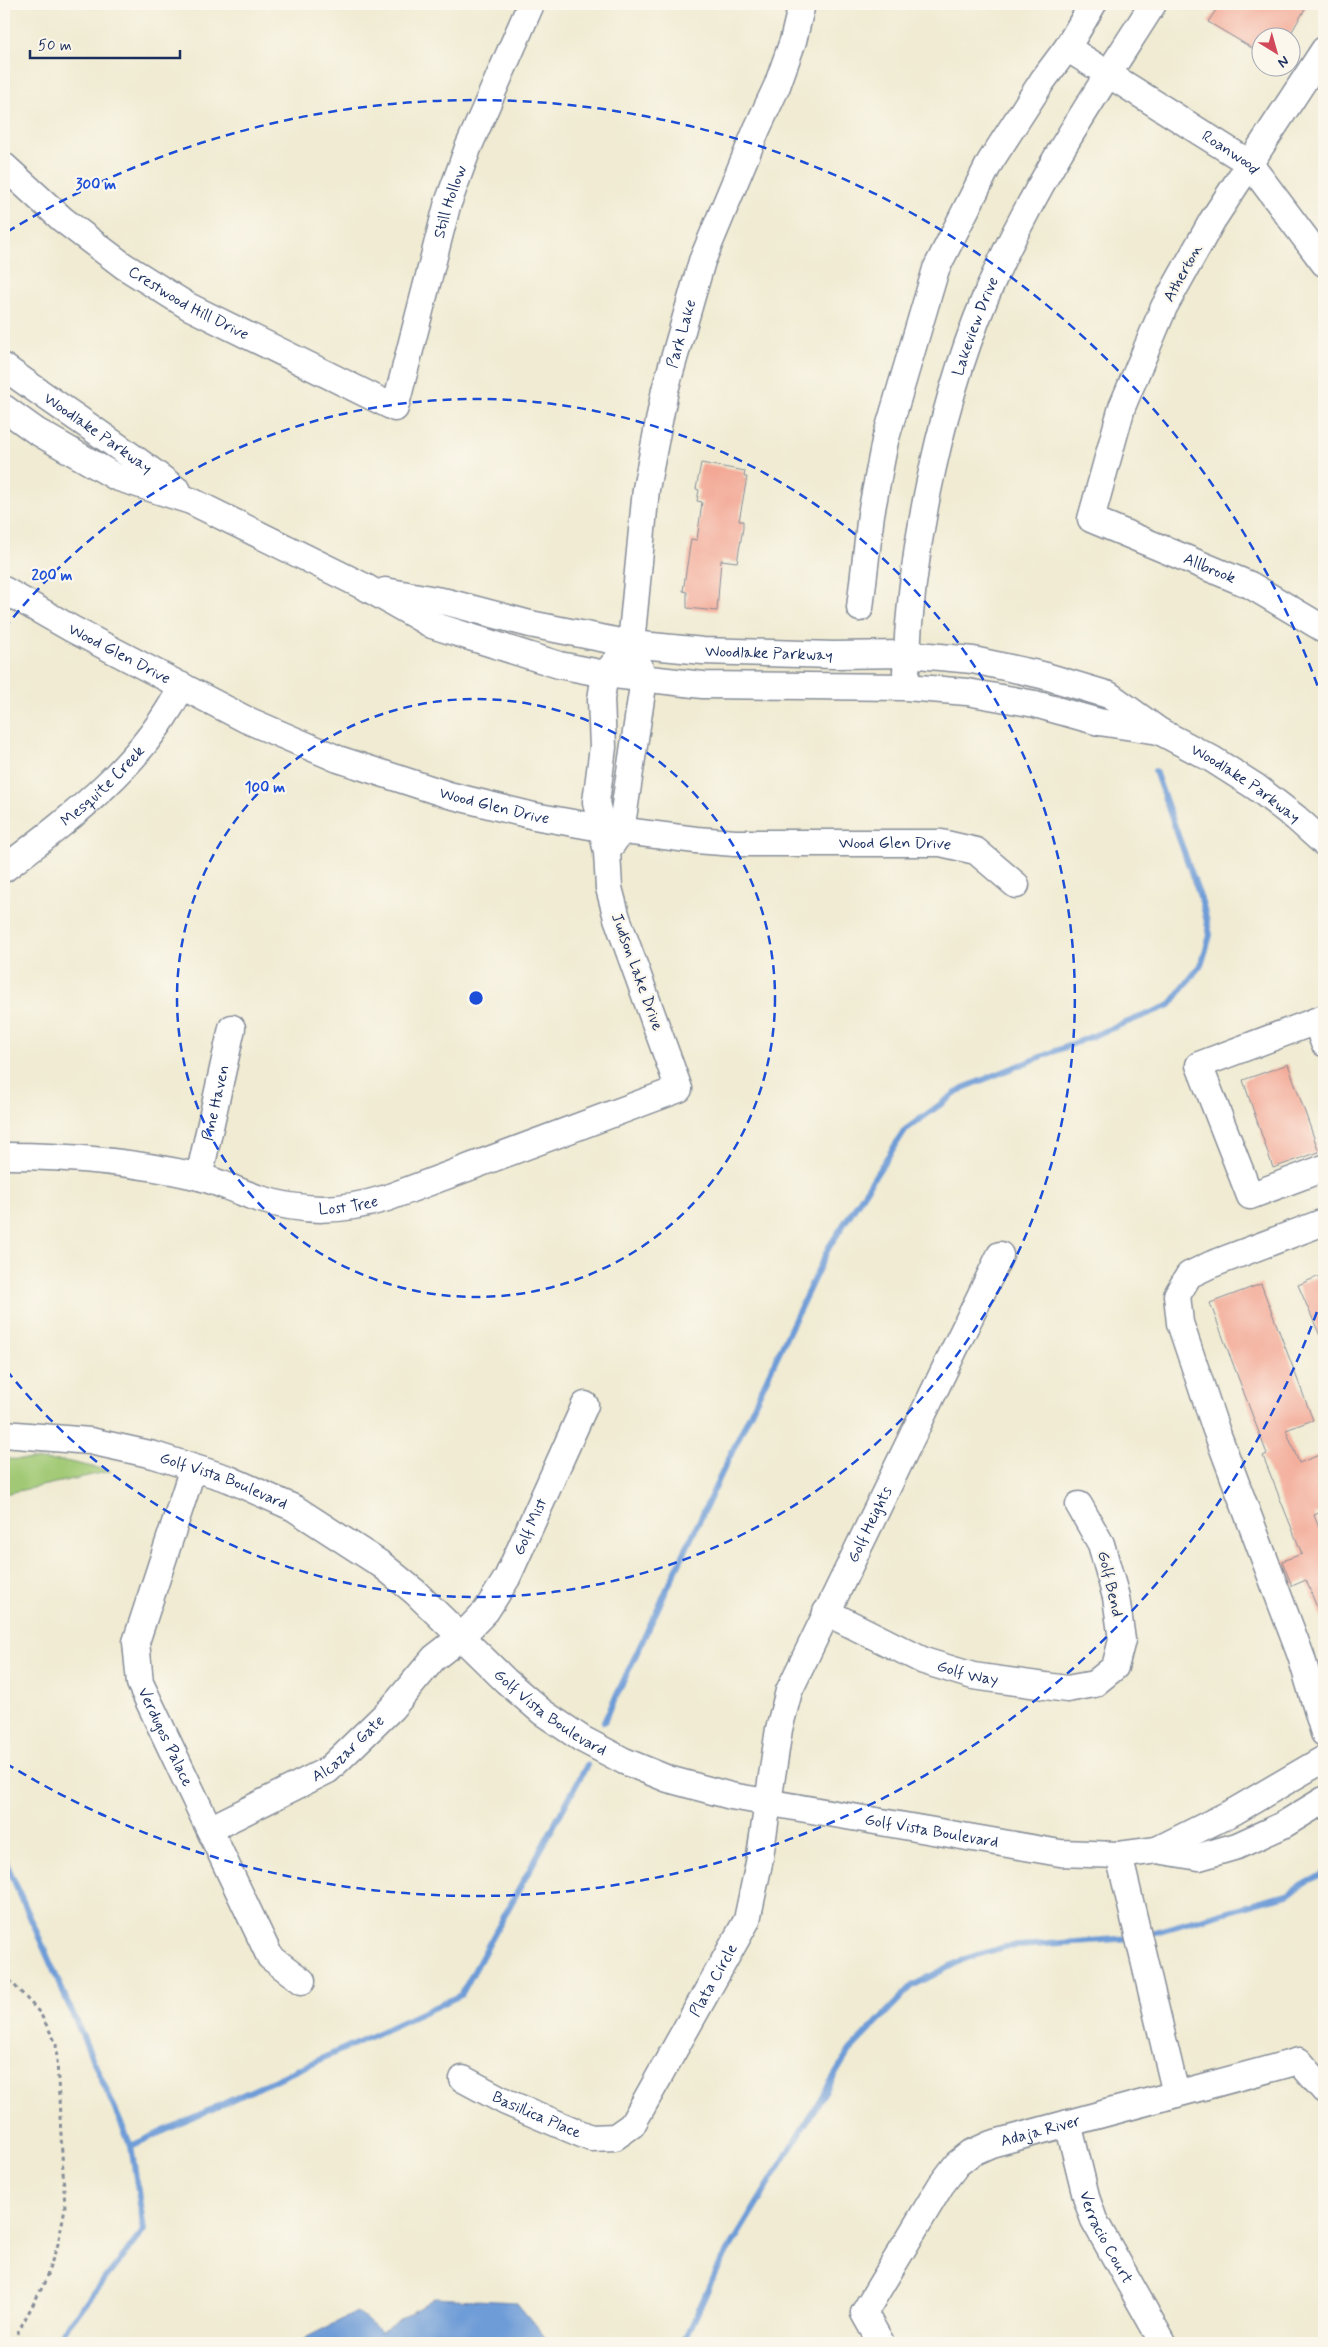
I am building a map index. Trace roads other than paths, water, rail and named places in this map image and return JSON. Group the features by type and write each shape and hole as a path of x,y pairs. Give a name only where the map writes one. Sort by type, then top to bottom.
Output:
{"street":[{"name":"Still Hollow","path":"395,408 447,206 468,148 531,4"},
{"name":"Park Lake","path":"644,679 631,644 646,489 666,390 702,261 757,128 777,86 793,40 802,4"},
{"path":"860,608 872,514 885,441 936,269 990,162 1043,80 1067,48 1093,4"},
{"name":"Lakeview Drive","path":"906,687 907,654 918,546 950,396 995,275 1047,174 1153,4"},
{"name":"Roanwood","path":"1067,48 1249,163 1324,263"},
{"name":"Atherton","path":"1091,519 1122,407 1164,307 1212,221 1324,50"},
{"name":"Crestwood Hill Drive","path":"4,166 78,231 124,266 188,306 395,408"},
{"name":"Woodlake Parkway","path":"4,367 54,404 133,455 191,501"},
{"name":"Woodlake Parkway","path":"4,408 36,431 116,477 191,501 367,588 432,625 558,665 605,674 702,685 906,687 967,692 1035,704 1100,722 1159,731"},
{"name":"Allbrook","path":"1091,519 1250,586 1324,629"},
{"name":"Woodlake Parkway","path":"367,588 447,602 530,624 631,644 722,651 833,655 907,654 973,660 1042,675 1109,695 1159,731 1212,758 1256,787 1324,843"},
{"name":"Wood Glen Drive","path":"4,590 72,629 245,718 356,766 449,795 610,837 735,843 940,844 976,851 1016,885"},
{"path":"605,674 631,644"},
{"name":"Judson Lake Drive","path":"605,674 601,699 603,747 596,802 610,837"},
{"name":"Judson Lake Drive","path":"644,679 634,749 610,837 609,888 617,918 679,1089"},
{"name":"Mesquite Creek","path":"4,868 58,827 117,775 151,736 170,710 182,686"},
{"path":"603,747 634,749"},
{"path":"1322,1027 1199,1066 1250,1196 1324,1168"},
{"name":"Pine Haven","path":"198,1176 232,1028"},
{"name":"Lost Tree","path":"4,1156 78,1159 198,1176 260,1199 282,1204 320,1209 356,1207 679,1089"},
{"path":"1322,1720 1216,1430 1180,1322 1177,1295 1188,1275 1324,1222"},
{"name":"Golf Heights","path":"768,1802 779,1729 789,1691 1000,1255"},
{"name":"Golf Mist","path":"461,1637 486,1611 507,1578 584,1405"},
{"name":"Golf Vista Boulevard","path":"4,1434 90,1441 154,1454 229,1479 294,1508 382,1565 415,1592 506,1681 542,1712 598,1748 668,1779 732,1796 1060,1853 1119,1855 1157,1850 1199,1856 1237,1846 1283,1825 1324,1800"},
{"name":"Verdugos Palace","path":"193,1468 136,1642 140,1683 270,1957 302,1981"},
{"name":"Golf Bend","path":"1079,1505 1101,1544 1116,1598 1122,1640 1115,1667"},
{"name":"Golf Way","path":"826,1612 924,1661 973,1676 1067,1689 1094,1684 1115,1667"},
{"name":"Alcazar Gate","path":"210,1829 328,1770 392,1708 434,1658 461,1637"},
{"name":"Golf Vista Boulevard","path":"1157,1850 1235,1811 1324,1759"},
{"name":"Plata Circle","path":"614,2137 632,2125 747,1920 759,1863 768,1802"},
{"path":"1119,1855 1176,2094"},
{"name":"Adaja River","path":"881,2343 864,2313 941,2184 957,2164 971,2153 991,2144 1299,2061 1324,2090"},
{"name":"Basillica Place","path":"463,2079 506,2102 591,2138 614,2137"},
{"name":"Verracio Court","path":"1068,2123 1087,2200 1094,2220 1163,2343"}],"water":[{"path":"434,2298 516,2302 550,2343 302,2343 305,2338 357,2312 381,2332"}],"waterway":[{"path":"604,1722 829,1247 905,1130 963,1088 1170,1005 1202,963 1210,935 1203,905 1155,771"},
{"path":"54,2343 144,2230 131,2146 461,1995 587,1765"},
{"path":"4,1858 131,2146"},
{"path":"1144,1935 1286,1895 1324,1873"},
{"path":"684,2343 716,2271 850,2050 912,1986 964,1959 1004,1947 1132,1938"}]}
